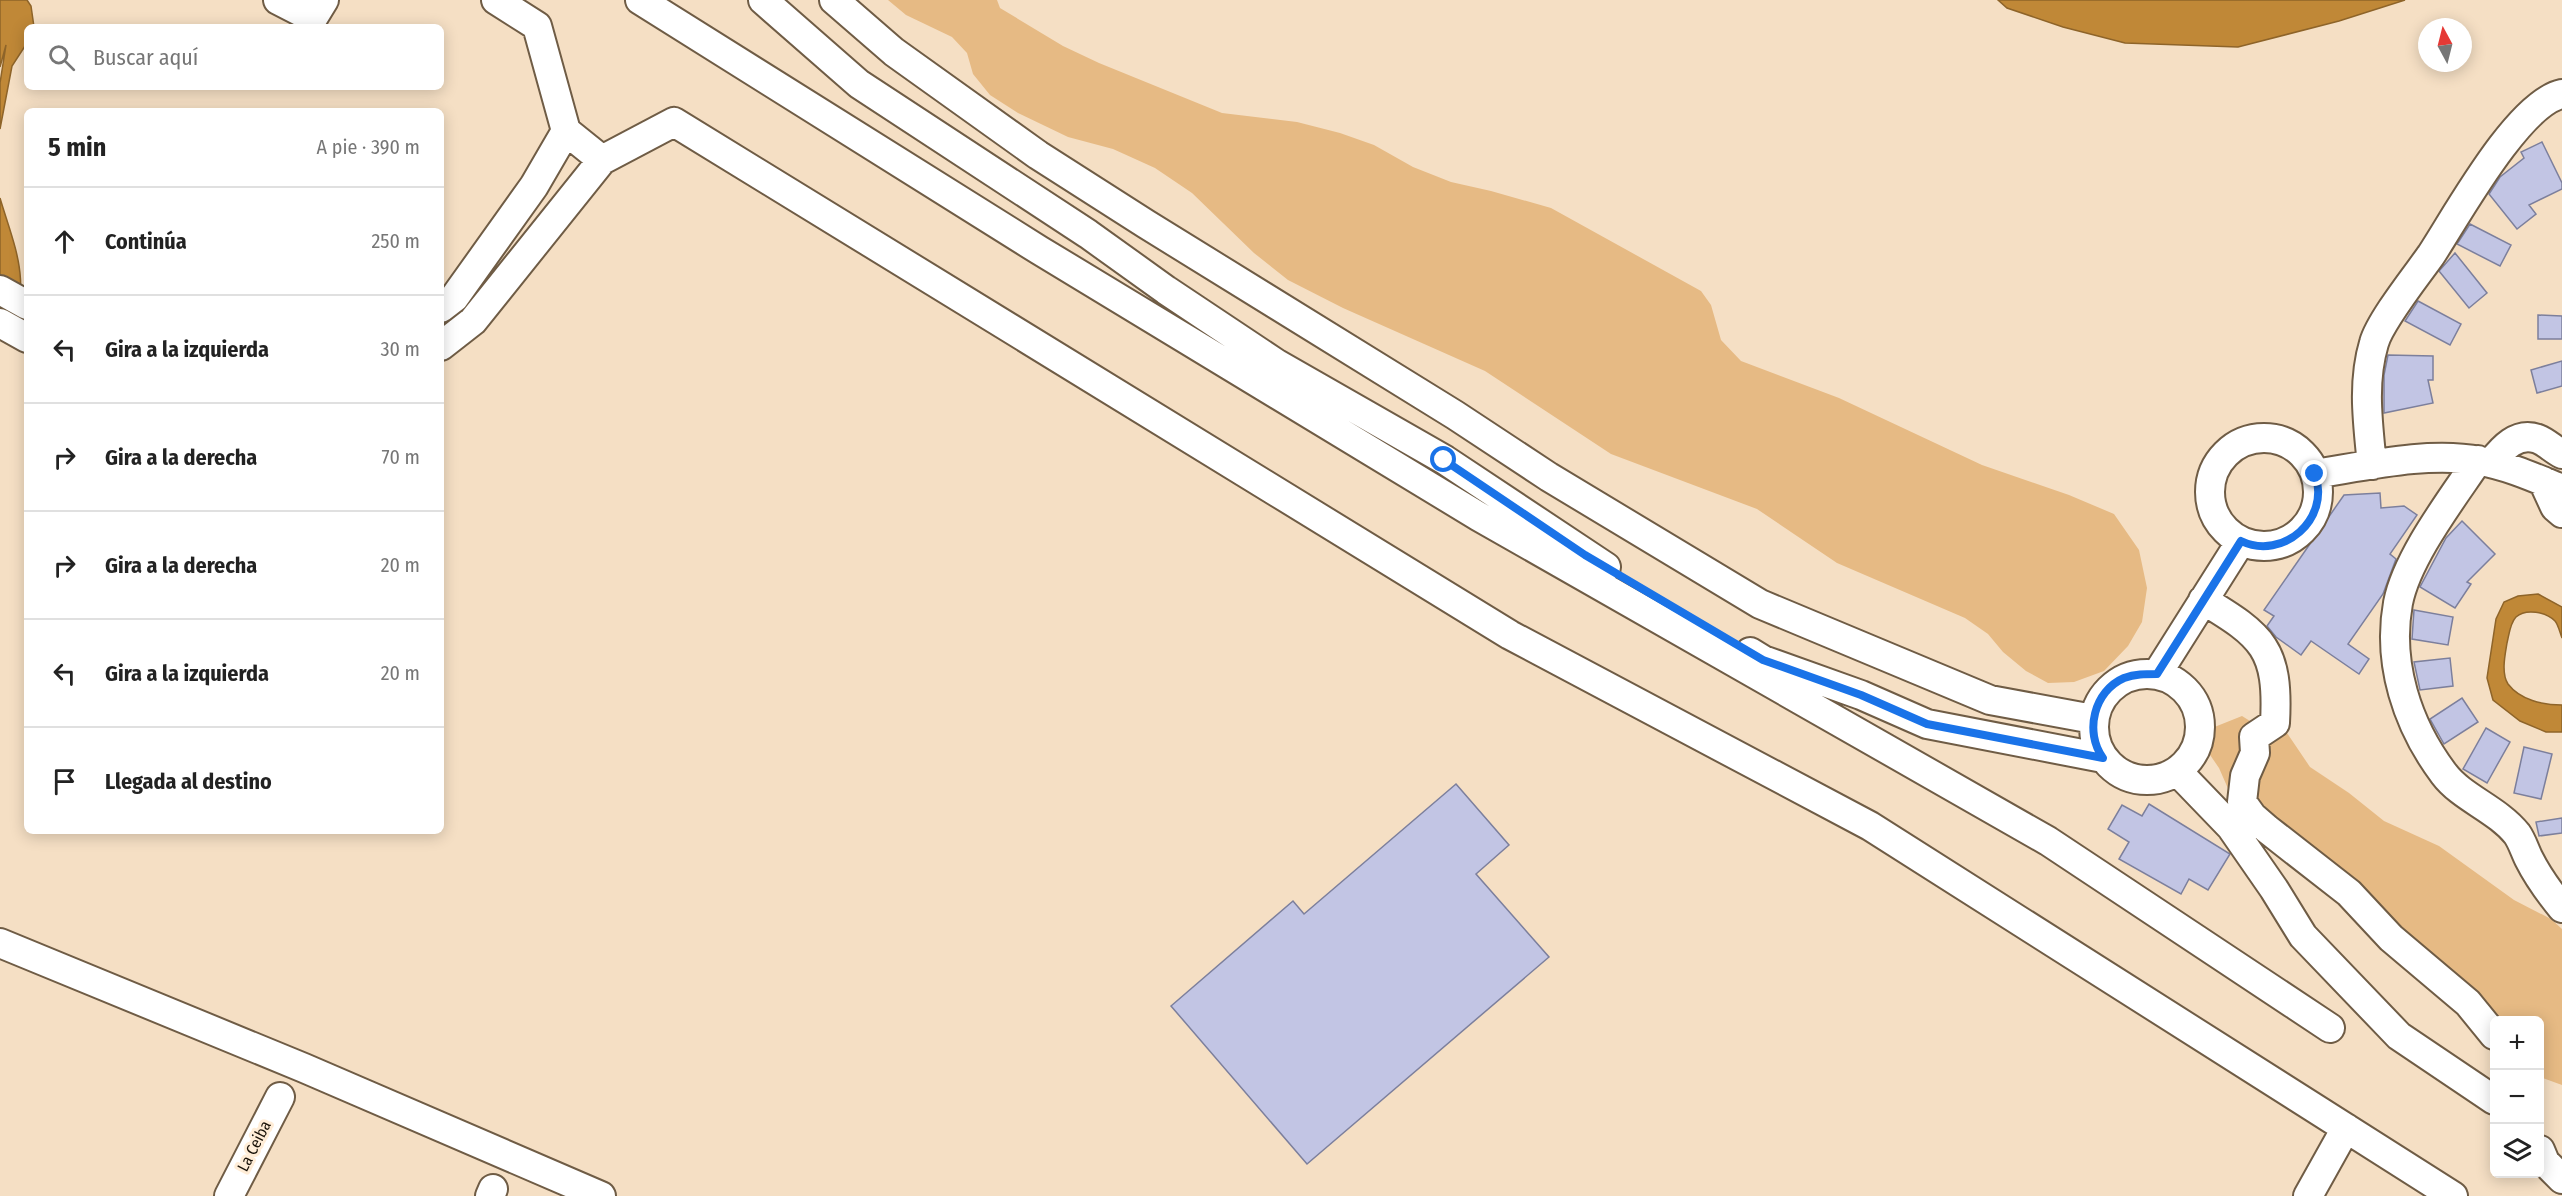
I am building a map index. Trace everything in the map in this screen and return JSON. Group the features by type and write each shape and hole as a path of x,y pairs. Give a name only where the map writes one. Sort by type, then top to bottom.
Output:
{"street":[{"path":"278,0 313,18 324,0"},
{"path":"496,0 537,26 566,131 602,160"},
{"path":"640,0 1039,250 1478,516 2048,841 2330,1028"},
{"path":"763,0 859,84 1088,234 1166,290 1259,351 1444,460 1585,555 1763,660 1861,695 1927,724 2103,758"},
{"path":"834,0 894,52 1038,155 1455,415 1549,477 1760,604 1990,699 2094,719"},
{"path":"2372,465 2366,387 2374,339 2439,243 2479,177 2508,139 2537,109 2554,96 2562,94"},
{"path":"444,344 473,321 602,160 674,122 1510,634 1870,826 2453,1196"},
{"path":"444,306 454,298 534,186 566,131"},
{"path":"0,290 24,303"},
{"path":"2268,437 2285,441 2300,450 2312,465 2318,482 2318,501 2312,518 2301,533 2284,543 2266,546 2241,541 2218,522 2211,506 2209,489 2213,472 2222,457 2235,445 2251,439 2268,437"},
{"path":"2562,454 2537,439 2523,437 2505,446 2484,462 2417,558 2399,601 2394,646 2402,691 2418,732 2445,775 2501,818 2518,836 2544,887 2562,908"},
{"path":"2315,474 2439,458 2484,462 2514,469 2553,485 2555,507 2562,513"},
{"path":"2157,674 2241,541"},
{"path":"2203,600 2235,619 2255,635 2270,658 2276,698 2275,723 2254,737 2255,753 2245,776 2242,802 2252,816 2349,894 2391,938 2468,1003 2490,1030"},
{"path":"2139,674 2157,674 2173,680 2187,691 2197,707 2200,724 2198,742 2190,759 2177,771 2160,779 2142,780 2124,776 2103,758 2093,736 2094,719 2099,703 2109,689 2123,679 2139,674"},
{"path":"2177,771 2231,827 2303,936 2399,1036 2490,1097"},
{"path":"0,943 304,1068 601,1196"},
{"name":"La Ceiba","path":"229,1196 280,1097"},
{"path":"2308,1196 2346,1128"},
{"path":"2544,1160 2562,1179"}],"shaded area":[{"path":"0,0 27,0 31,6 34,24 24,24 24,48 12,66 0,129 0,83 6,45 0,67"},
{"path":"888,0 997,0 1000,8 1063,46 1222,113 1297,122 1340,133 1374,145 1413,167 1451,182 1551,208 1701,291 1711,305 1721,340 1741,361 1839,398 1982,465 2069,495 2114,514 2139,550 2147,588 2142,622 2128,646 2104,671 2074,682 2048,683 2026,671 2003,652 1988,634 1965,618 1837,563 1757,509 1611,454 1485,371 1343,308 1288,280 1254,253 1192,193 1155,168 1113,149 1068,137 1018,113 990,95 973,74 967,53 952,37 906,15"},
{"path":"1998,0 2405,0 2339,21 2238,47 2125,43 2063,27 2007,8"},
{"path":"0,198 16,251 21,287 12,320 0,336"},
{"path":"2538,594 2562,607 2562,638 2557,624 2551,618 2536,612 2520,614 2510,629 2505,658 2505,675 2508,684 2525,698 2540,703 2562,705 2562,732 2546,732 2520,721 2493,700 2487,678 2496,619 2504,602 2518,596"},
{"path":"2242,716 2258,726 2285,730 2310,767 2349,793 2384,821 2439,846 2514,900 2551,919 2562,929 2562,1085 2544,1078 2544,1016 2490,1016 2490,1021 2470,1021 2230,793 2219,768 2206,749 2212,728"}],"building":[{"path":"2542,142 2562,183 2562,189 2529,205 2536,214 2517,229 2489,194 2500,177 2524,158 2521,152"},
{"path":"2470,224 2511,245 2500,266 2457,244"},
{"path":"2455,253 2487,293 2469,308 2439,271"},
{"path":"2418,301 2461,324 2450,345 2405,321"},
{"path":"2538,315 2562,316 2562,339 2538,339"},
{"path":"2388,355 2433,356 2433,380 2428,380 2433,403 2384,413 2384,375"},
{"path":"2562,361 2562,386 2537,393 2531,370"},
{"path":"2380,493 2381,508 2404,506 2417,515 2390,554 2396,559 2383,594 2348,644 2369,659 2359,674 2311,641 2301,655 2276,637 2267,626 2274,616 2264,610 2344,495"},
{"path":"2462,521 2495,554 2467,582 2471,584 2455,608 2420,587 2446,538"},
{"path":"2414,610 2453,617 2448,645 2412,639"},
{"path":"2450,658 2453,686 2420,690 2414,662"},
{"path":"2462,698 2478,722 2444,744 2430,719"},
{"path":"2486,728 2510,742 2487,783 2463,769"},
{"path":"2524,747 2552,754 2541,799 2514,793"},
{"path":"1456,784 1509,845 1476,874 1549,957 1307,1164 1171,1006 1293,901 1304,914"},
{"path":"2149,804 2230,854 2208,890 2189,879 2181,894 2119,859 2129,842 2108,829 2122,805 2142,816"},
{"path":"2562,818 2562,833 2539,836 2536,822"}],"route":[{"path":"1444,460 1585,555 1763,660 1861,695 1927,724 2103,758 2093,736 2094,719 2099,703 2109,689 2123,679 2139,674 2157,674 2241,541 2266,546 2284,543 2301,533 2312,518 2318,501 2318,482 2315,474"}]}
